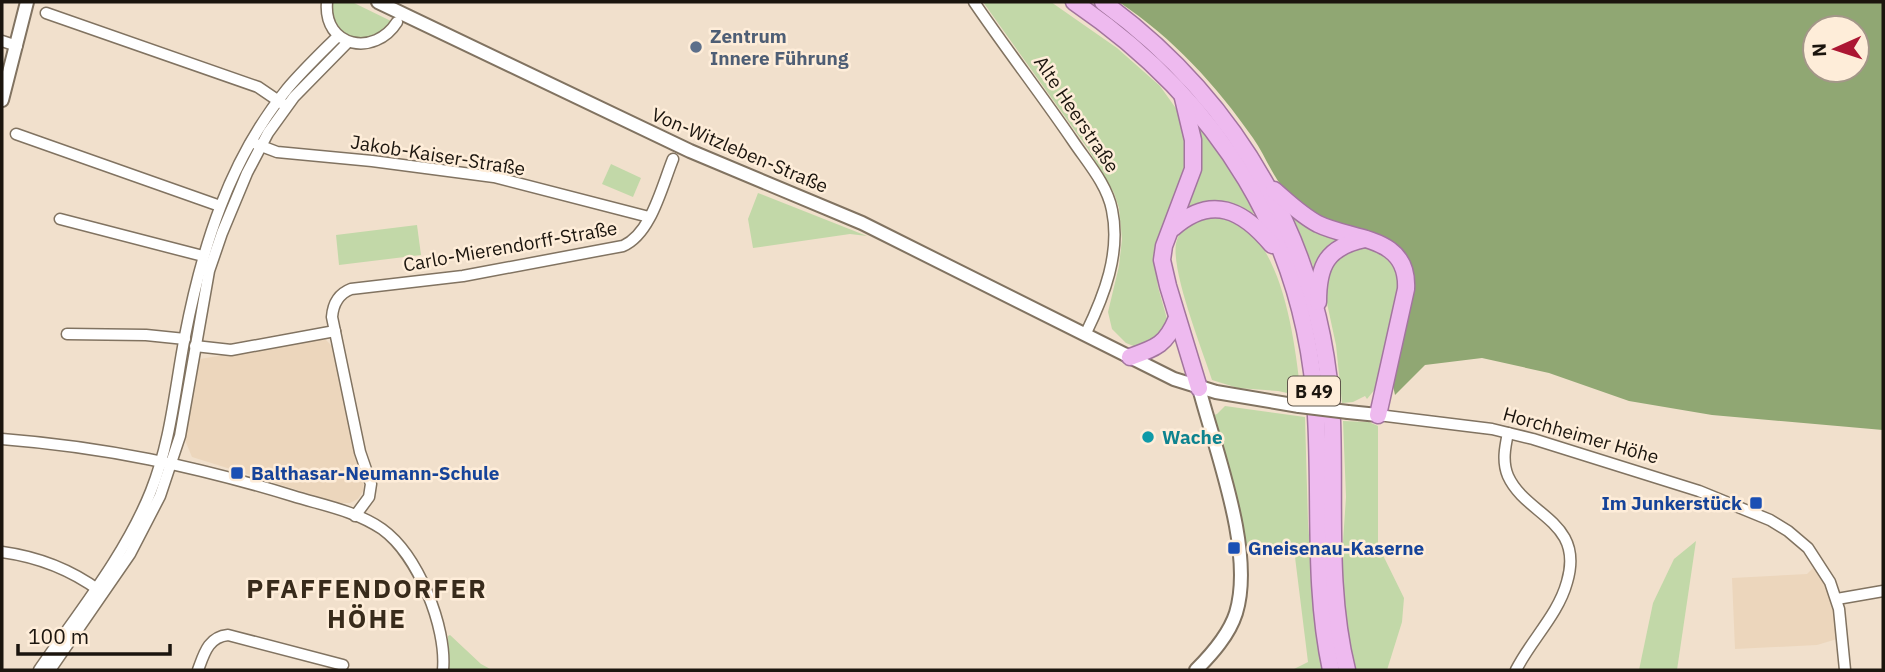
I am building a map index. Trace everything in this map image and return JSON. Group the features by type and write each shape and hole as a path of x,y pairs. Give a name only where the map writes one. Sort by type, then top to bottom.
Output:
{"highway":[{"name":"B 49","path":"1074,2 1131,43 1180,89 1209,124 1233,158 1264,214 1284,260 1303,321 1314,387 1321,591 1331,670"},
{"name":"B 49","path":"1103,2 1154,43 1196,84 1234,132 1266,184 1294,244 1318,318 1330,393 1335,584 1338,621 1347,670"},
{"path":"1180,89 1192,128 1194,159 1191,179 1164,246 1162,260 1199,388"},
{"path":"1266,184 1293,208 1316,223 1379,243 1394,253 1402,264 1406,282 1378,415"},
{"path":"1171,229 1196,212 1227,210 1257,228 1284,260"},
{"path":"1318,318 1319,281 1326,261 1340,248 1365,239"},
{"path":"1130,357 1161,345 1171,333 1177,318"}],"street":[{"path":"2,100 27,2"},
{"path":"327,2 328,19 338,36 348,42 361,44 379,39 389,33 397,22"},
{"name":"Von-Witzleben-Straße","path":"378,2 690,151 862,223 1086,333"},
{"name":"Alte Heerstraße","path":"974,2 1028,75 1098,179 1109,200 1114,230 1111,263 1099,308 1086,333"},
{"path":"46,13 258,86 283,103"},
{"path":"39,670 146,527 180,436 203,256 220,206 283,103 338,36"},
{"path":"2,41 17,46"},
{"path":"283,103 348,42"},
{"path":"16,134 220,206 233,202"},
{"path":"185,339 193,327 209,271 256,144"},
{"name":"Jakob-Kaiser-Straße","path":"256,144 277,152 372,160 494,177 649,217"},
{"name":"Carlo-Mierendorff-Straße","path":"355,516 369,497 371,484 360,452 332,317 334,305 340,295 351,289 475,274 616,248 635,239 649,217 673,159"},
{"path":"220,206 228,218"},
{"path":"60,219 203,256"},
{"path":"190,353 231,350 335,331"},
{"path":"1086,333 1174,379 1199,388 1233,517 1240,577 1238,602 1231,624 1217,646 1196,670"},
{"path":"67,334 146,335 185,339"},
{"path":"50,670 136,525 169,434 190,353 185,339"},
{"name":"Horchheimer Höhe","path":"1199,388 1298,406 1480,427 1508,433 1588,455 1760,514 1788,531 1817,560 1837,599 1845,670"},
{"path":"1508,433 1505,455 1508,476 1518,491 1556,524 1565,541 1570,566 1567,584 1555,609 1516,670"},
{"path":"2,439 71,445 214,472 355,516 389,536 410,560 440,625 444,649 443,670"},
{"path":"2,552 51,563 99,591"},
{"path":"1837,599 1883,591"},
{"path":"198,670 210,643 228,635 343,665"}],"shaded area":[{"path":"326,340 333,347 355,458 364,480 363,491 358,499 350,503 339,503 192,457 185,440 200,359"},
{"path":"1815,566 1834,609 1837,639 1817,645 1735,649 1732,578 1807,574"}],"green space":[{"path":"332,2 352,2 391,21 384,31 375,37 365,40 355,38 338,26 333,15"},
{"path":"983,2 1051,2 1117,48 1160,86 1180,114 1190,160 1155,263 1167,319 1157,341 1136,347 1126,343 1112,329 1108,312 1119,266 1122,239 1119,208 1114,193 1088,149"},
{"path":"1119,2 1883,2 1883,430 1712,415 1629,401 1549,373 1482,358 1425,365 1395,395 1392,381 1409,268 1329,225 1287,192 1253,138 1224,99 1158,31"},
{"path":"1203,128 1256,211 1249,215 1183,214 1197,132"},
{"path":"611,164 641,178 633,197 602,184"},
{"path":"758,193 867,236 850,234 753,248 748,219"},
{"path":"1292,214 1339,240 1315,271"},
{"path":"1216,215 1237,221 1253,235 1277,276 1291,326 1301,396 1238,388 1212,380 1182,288 1176,252 1177,240 1183,229 1193,222"},
{"path":"417,225 421,255 339,265 336,235"},
{"path":"1361,246 1386,256 1395,266 1400,279 1376,388 1367,399 1365,396 1353,402 1342,403 1336,345 1325,284 1334,259"},
{"path":"1225,406 1305,417 1308,523 1317,635 1323,670 1292,670 1308,662 1294,549 1246,546 1214,415"},
{"path":"1343,421 1369,422 1378,426 1378,545 1404,598 1402,622 1387,670 1354,670 1345,623 1341,572 1346,497"},
{"path":"1696,541 1677,670 1639,670 1653,603 1674,559"},
{"path":"450,635 481,664 492,670 449,670"}],"place":[{"name":"Zentrum Innere Führung","path":"696,47"},
{"name":"Wache","path":"1148,437"},
{"name":"Balthasar-Neumann-Schule","path":"237,473"},
{"name":"Im Junkerstück","path":"1756,503"},
{"name":"Gneisenau-Kaserne","path":"1234,548"}],"district":[{"name":"PFAFFENDORFER HÖHE","path":"367,603"}]}
